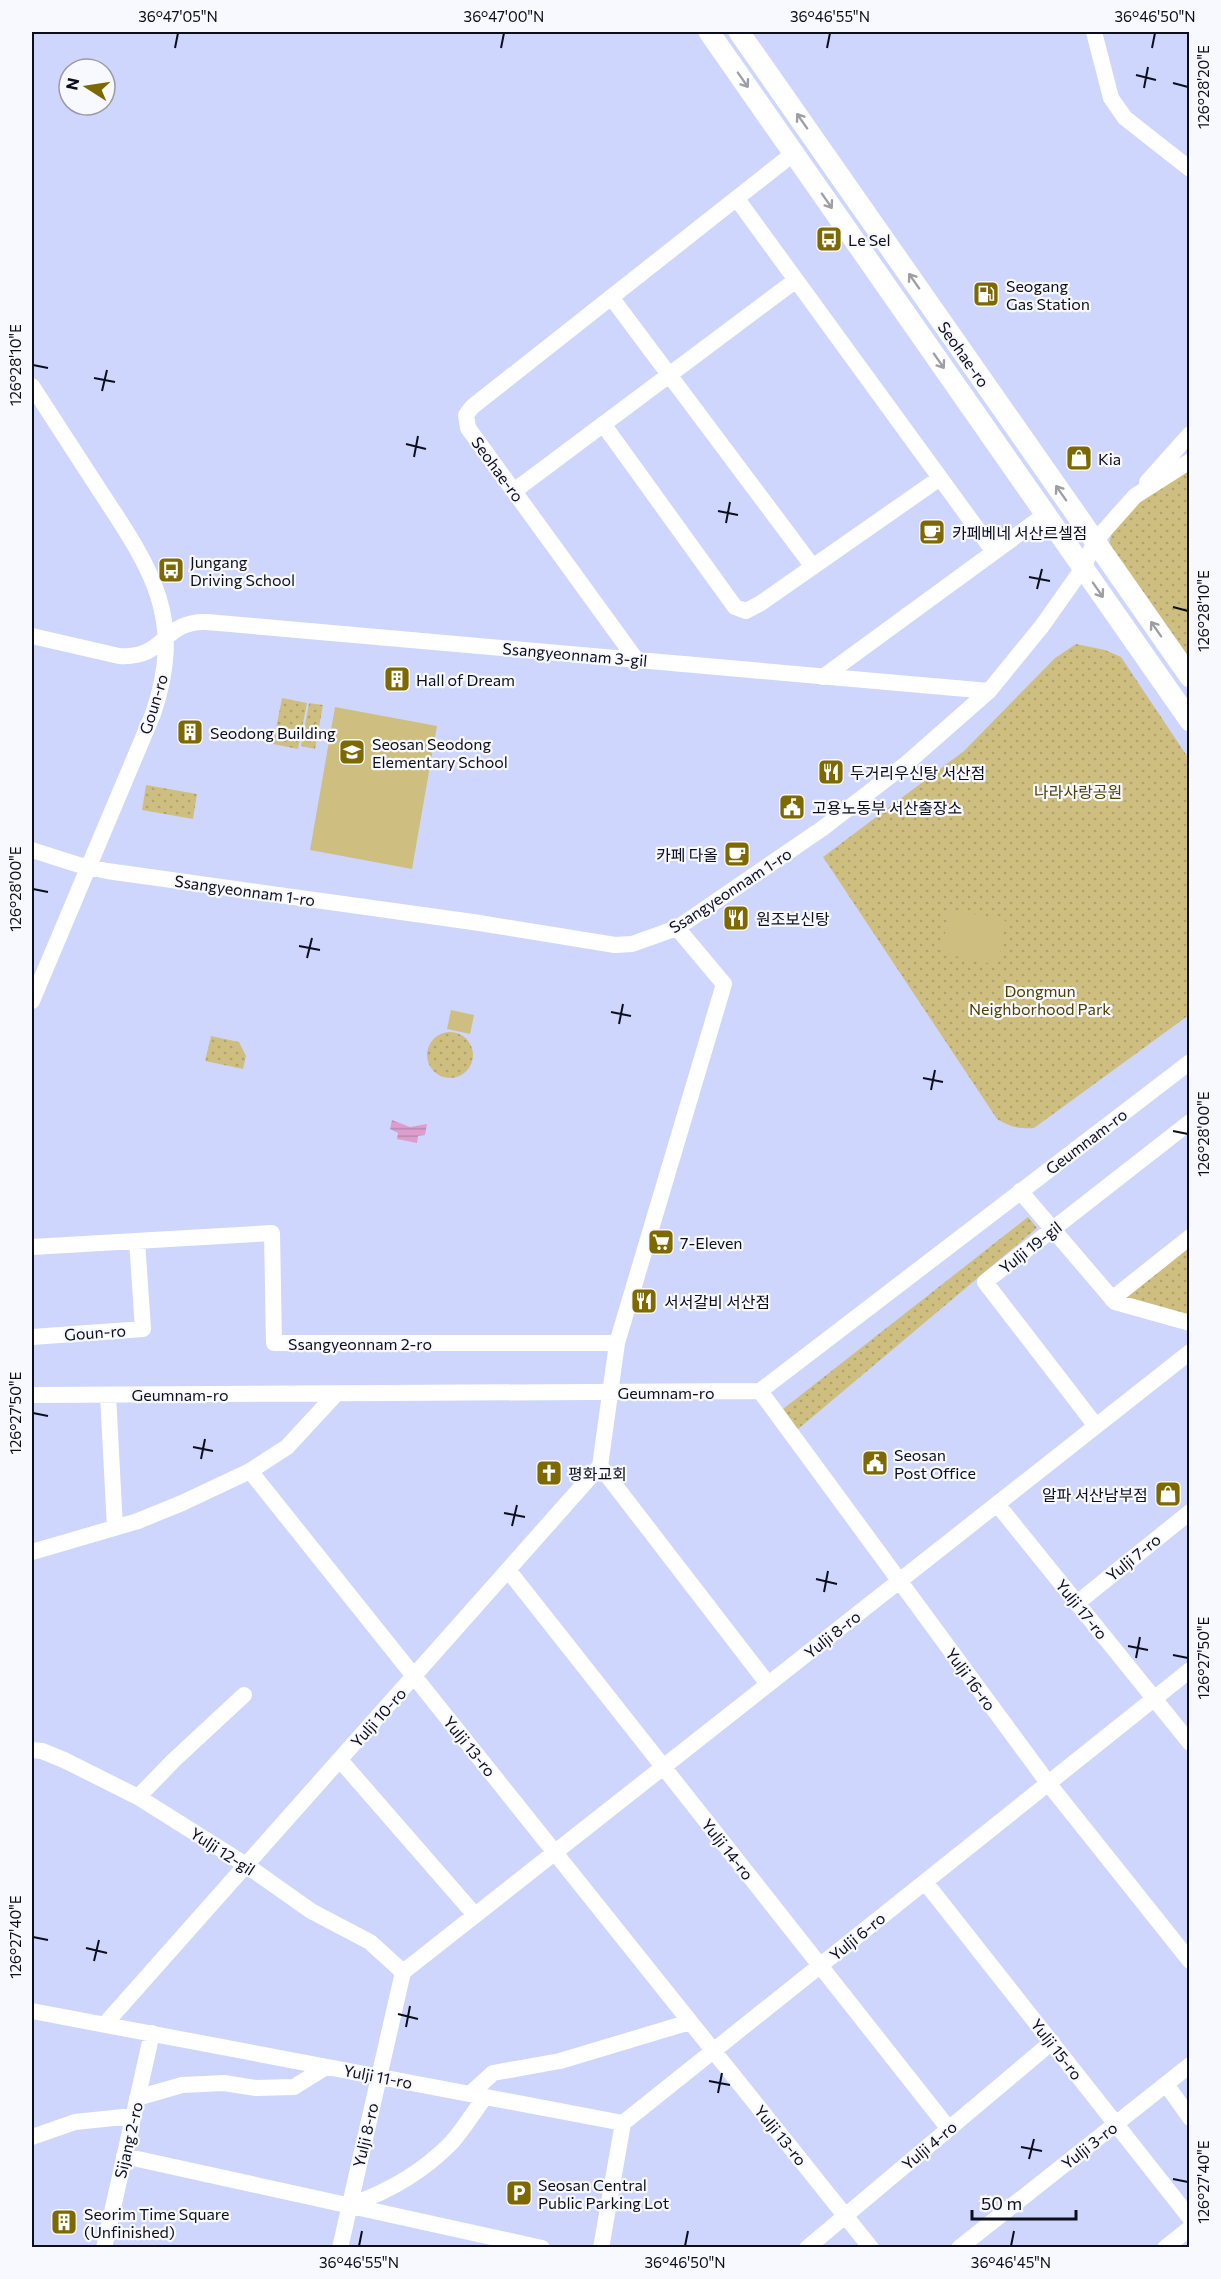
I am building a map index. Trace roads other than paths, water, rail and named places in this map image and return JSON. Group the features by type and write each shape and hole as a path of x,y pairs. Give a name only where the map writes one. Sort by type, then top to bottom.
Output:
{"main road":[{"name":"Seohae-ro","path":"709,32 1190,721"},
{"name":"Seohae-ro","path":"739,32 1190,677"}],"street":[{"path":"1094,32 1111,98 1125,118 1190,169"},
{"name":"Seohae-ro","path":"634,658 466,425 467,412 794,153"},
{"path":"737,199 994,552"},
{"path":"514,491 796,280"},
{"path":"611,297 813,567"},
{"name":"Goun-ro","path":"32,386 141,554 159,595 166,637 163,679 153,714 32,1001"},
{"path":"603,424 735,607 746,612 940,478"},
{"name":"Ssangyeonnam 1-ro","path":"32,850 89,868 473,922 615,945 632,944 677,928 727,896 838,817 907,763 989,691 1042,626 1083,568 1095,541 1190,434"},
{"path":"1134,496 1190,461"},
{"path":"823,677 1046,514"},
{"name":"Ssangyeonnam 3-gil","path":"32,636 128,656 148,653 181,625 196,622 634,658 989,691"},
{"path":"677,928 724,984 617,1343 600,1466 768,1684"},
{"name":"Geumnam-ro","path":"32,1395 760,1391 1190,1062"},
{"name":"Yulji 19-gil","path":"1096,1426 985,1282 1190,1122"},
{"path":"1020,1191 1116,1303 1190,1323"},
{"name":"Ssangyeonnam 2-ro","path":"32,1247 272,1233 274,1343 617,1343"},
{"path":"1112,1299 1190,1237"},
{"name":"Goun-ro","path":"32,1337 143,1329 136,1241"},
{"name":"Yulji 8-ro","path":"340,2247 403,1972 1190,1352"},
{"name":"Yulji 16-ro","path":"760,1391 1048,1783 1190,1961"},
{"path":"32,1552 115,1528 182,1503 250,1471 287,1448 336,1394"},
{"path":"108,1395 115,1528"},
{"name":"Yulji 10-ro","path":"105,2024 600,1466"},
{"name":"Yulji 13-ro","path":"250,1471 871,2247"},
{"name":"Yulji 17-ro","path":"997,1504 1190,1743"},
{"name":"Yulji 7-ro","path":"1077,1603 1190,1512"},
{"name":"Yulji 14-ro","path":"508,1570 949,2129"},
{"name":"Yulji 6-ro","path":"623,2123 1190,1670"},
{"path":"138,1797 244,1695"},
{"name":"Yulji 12-gil","path":"32,1750 42,1751 64,1760 138,1797 246,1865 311,1911 370,1942 403,1972"},
{"path":"340,1760 475,1915"},
{"name":"Yulji 15-ro","path":"925,1882 1190,2218"},
{"path":"32,2010 326,2067"},
{"path":"350,2206 376,2196 426,2165 452,2142 477,2095 493,2073 560,2061 690,2022"},
{"name":"Sijang 2-ro","path":"104,2247 152,2033"},
{"name":"Yulji 4-ro","path":"807,2247 1052,2042"},
{"name":"Yulji 3-ro","path":"960,2247 1190,2065"},
{"name":"Yulji 11-ro","path":"137,2098 182,2085 224,2083 256,2088 294,2087 326,2067 623,2123"},
{"path":"1166,2084 1190,2118"},
{"path":"32,2136 75,2122 133,2116"},
{"path":"601,2247 623,2123"},
{"path":"124,2156 542,2247"},
{"path":"1165,2247 1190,2228"}],"place":[{"name":"Le Sel","path":"829,239"},
{"name":"Seogang Gas Station","path":"986,294"},
{"name":"Kia","path":"1079,458"},
{"name":"카페베네 서산르셀점","path":"932,532"},
{"name":"Jungang Driving School","path":"171,570"},
{"name":"Hall of Dream","path":"397,679"},
{"name":"Seodong Building","path":"190,732"},
{"name":"Seosan Seodong Elementary School","path":"352,752"},
{"name":"두거리우신탕 서산점","path":"831,772"},
{"name":"고용노동부 서산출장소","path":"792,807"},
{"name":"카페 다올","path":"737,854"},
{"name":"원조보신탕","path":"736,918"},
{"name":"7-Eleven","path":"661,1242"},
{"name":"서서갈비 서산점","path":"644,1301"},
{"name":"Seosan Post Office","path":"875,1463"},
{"name":"평화교회","path":"549,1473"},
{"name":"알파 서산남부점","path":"1168,1494"},
{"name":"Seosan Central Public Parking Lot","path":"519,2193"},
{"name":"Seorim Time Square (Unfinished)","path":"64,2222"}],"park label":[{"name":"나라사랑공원","path":"1078,791"},
{"name":"Dongmun Neighborhood Park","path":"1040,999"}]}
